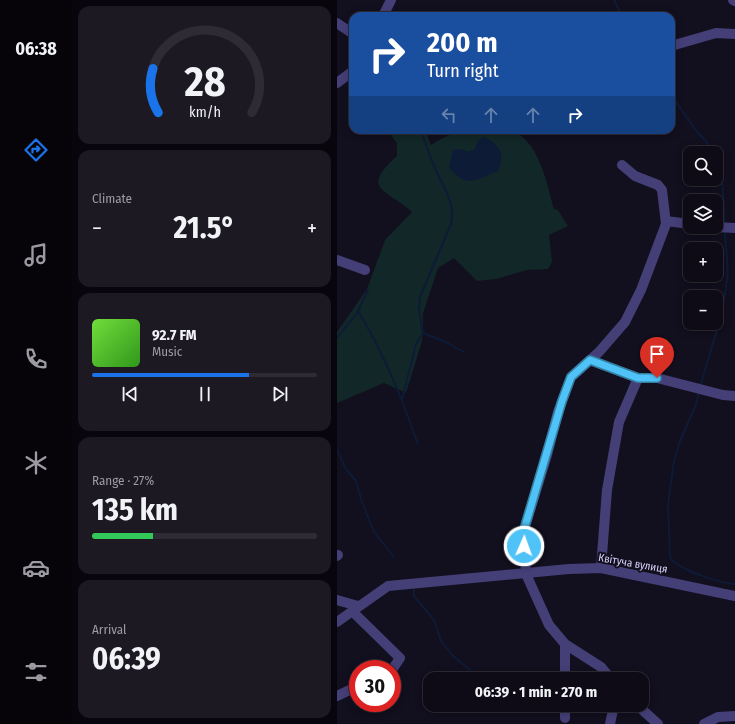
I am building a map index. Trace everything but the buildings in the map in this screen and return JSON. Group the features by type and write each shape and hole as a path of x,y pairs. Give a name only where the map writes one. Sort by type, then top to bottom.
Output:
{"street":[{"path":"385,12 391,0"},
{"path":"337,23 349,31"},
{"path":"675,45 716,33 735,34"},
{"path":"337,83 349,75"},
{"path":"605,672 601,667 565,644 549,625 526,574 523,533 547,455 558,412 571,377 590,360 625,322 641,290 666,221 662,190 658,185 635,176 622,165"},
{"path":"666,221 683,223"},
{"path":"723,227 735,228"},
{"path":"337,260 365,270"},
{"path":"590,360 638,378 657,378 723,395 735,396"},
{"path":"601,568 607,490 619,422 638,378"},
{"name":"Квітуча вулиця","path":"337,622 388,586 601,568 735,596"},
{"path":"337,600 355,609 400,658 399,660"},
{"path":"565,644 565,672"},
{"path":"337,696 349,690"},
{"path":"565,712 565,718"},
{"path":"610,724 613,712"},
{"path":"644,712 657,724"},
{"path":"709,723 718,717 735,716"}],"green space":[{"path":"390,134 427,134 431,145 436,141 454,134 517,134 529,144 535,153 545,175 554,209 558,210 568,226 549,235 552,262 548,269 527,270 496,279 477,281 454,258 438,268 423,313 422,341 406,393 384,383 337,403 337,332 367,289 385,240 412,212 386,193 378,183 380,176 386,167 397,156 397,143"}],"water":[{"path":"484,137 494,143 500,151 501,160 498,171 472,181 460,178 449,167 453,150 461,149 469,152 475,149 478,140"}],"waterway":[{"path":"614,0 620,12"},
{"path":"675,101 708,146"},
{"path":"422,134 433,163 448,195 452,209 451,224 420,297 419,310 423,333 446,342 464,352"},
{"path":"722,186 725,224"},
{"path":"700,387 719,321 725,294 728,268 725,231"},
{"path":"337,338 357,313 368,290"},
{"path":"358,311 392,376 418,444"},
{"path":"402,400 416,344 423,333"},
{"path":"699,393 695,407 680,441 674,461 668,505 670,558 682,567 700,575 735,584"},
{"path":"337,450 346,469 356,481 362,502 374,532 394,557"},
{"path":"414,590 414,596 434,620 441,641 453,656 470,670"}],"route":[{"path":"524,546 523,533 547,455 558,412 571,377 590,360 638,378 657,378"}]}
